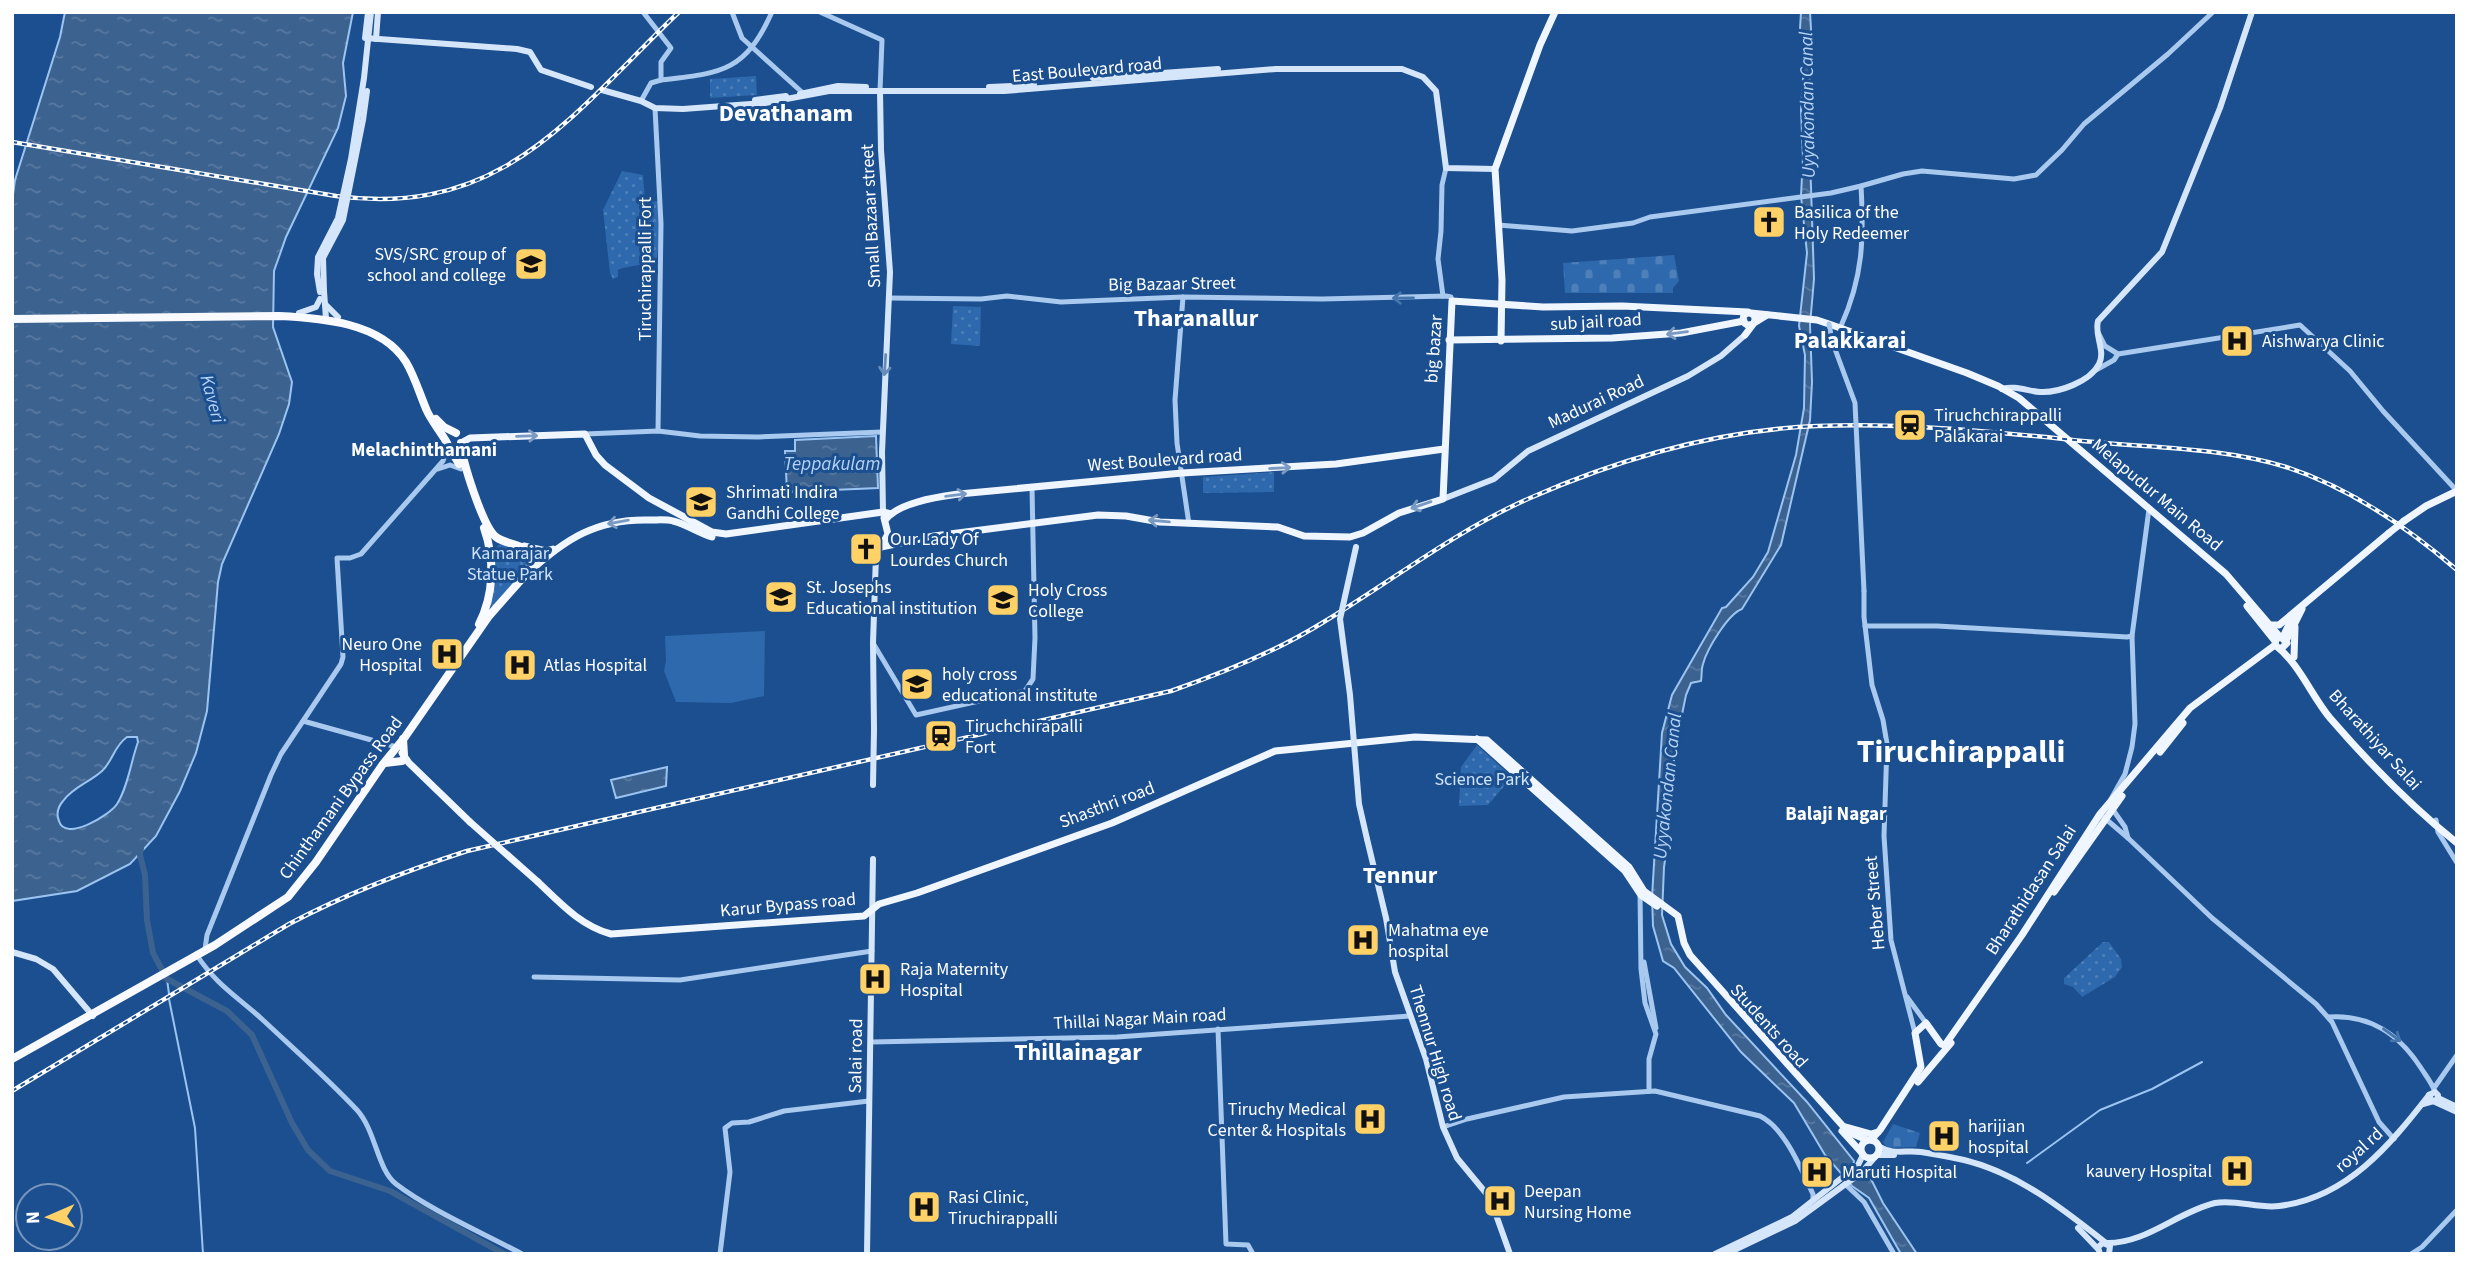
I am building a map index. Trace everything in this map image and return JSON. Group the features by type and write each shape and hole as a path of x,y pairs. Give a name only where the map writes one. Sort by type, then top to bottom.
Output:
{"highway":[{"path":"12,319 279,316 303,313 347,324 385,338 407,356 435,418 458,437 463,461 488,527 496,537 527,550 531,567 526,574"},
{"path":"324,317 338,317 370,332"},
{"name":"Chinthamani Bypass Road","path":"12,1059 96,1014 180,964 281,898 299,878 473,634 484,612 492,559 487,535 461,469 431,419 404,358 370,332"},
{"path":"448,444 455,447 458,437"},
{"path":"492,559 493,549 499,543 517,545"},
{"name":"Chinthamani Bypass Road","path":"260,913 279,904 296,889 392,748 403,739 500,604 526,574"},
{"path":"489,589 490,605 495,607 500,604"},
{"path":"383,764 405,760 403,739"}],"main road":[{"path":"373,12 365,38 530,52 544,71 591,87"},
{"path":"373,12 376,39"},
{"path":"324,317 323,258 342,220 355,160 363,120 373,12"},
{"path":"1501,341 1502,303 1495,169 1555,12"},
{"path":"2002,389 2011,386 2028,391 2048,392 2080,382 2093,372 2101,359 2096,328 2098,321 2162,252 2220,108 2252,12"},
{"name":"East Boulevard road","path":"655,108 710,108 829,91 880,89 1004,92 1276,69 1384,68 1411,71 1432,85 1439,103 1446,168"},
{"name":"Small Bazaar street","path":"880,89 889,298 882,432 886,516"},
{"path":"602,90 641,101 655,108"},
{"path":"1446,168 1495,169"},
{"path":"303,313 322,301"},
{"path":"322,301 338,317"},
{"name":"big bazar","path":"1443,499 1452,301 1543,307 1622,306 1749,313"},
{"path":"1731,312 1748,322 1769,315"},
{"path":"1748,322 1744,315 1749,313 1769,315"},
{"name":"Melapudur Main Road","path":"1769,315 1829,324 1969,374 2002,389 2226,574 2270,625 2280,643"},
{"name":"sub jail road","path":"1449,340 1578,341 1681,333 1748,322"},
{"name":"Madurai Road","path":"1443,499 1494,479 1528,451 1688,376 1721,356 1745,335 1748,322"},
{"path":"458,437 470,439 585,434 605,466 686,524"},
{"name":"West Boulevard road","path":"686,524 712,533 726,534 886,516 927,498 1182,473 1336,464 1444,449"},
{"path":"2280,643 2302,608 2406,522 2457,492"},
{"path":"881,547 1098,515 1189,524 1278,527 1304,536 1350,537 1363,533 1392,516 1443,499"},
{"name":"Melapudur Main Road","path":"2149,511 2223,576 2280,643"},
{"path":"873,785 876,555 888,534 886,516"},
{"path":"526,574 555,549 592,528 636,519 686,524"},
{"name":"Thennur High road","path":"1363,533 1356,547 1340,620 1350,695 1359,804 1395,972 1426,1059 1443,1127 1457,1158 1490,1198 1510,1254"},
{"path":"888,534 901,542"},
{"path":"2270,625 2279,625 2391,535"},
{"path":"1350,537 1355,540 1356,547"},
{"path":"517,545 547,551 555,549"},
{"path":"2280,643 2294,612"},
{"path":"2294,657 2295,623"},
{"name":"Bharathiyar Salai","path":"2280,643 2294,657 2333,716 2436,823"},
{"name":"Bharathiyar Salai","path":"2280,643 2330,717 2414,806 2457,840"},
{"name":"Bharathidasan Salai","path":"1869,1140 1881,1130 1924,1069 1958,1034 2102,816 2190,708 2280,643"},
{"name":"Shasthri road","path":"872,909 879,904 917,894 1112,823 1275,751 1415,737 1476,738 1625,871 1640,889"},
{"name":"Karur Bypass road","path":"392,748 580,920 605,932 623,935 859,916 870,913 872,909"},
{"name":"Salai road","path":"867,1254 873,859"},
{"path":"1640,889 1648,898 1680,919 1684,943 1690,955 1852,1133 1869,1140 1879,1151 1978,1168 2029,1189 2106,1244 2110,1249 2109,1254"},
{"name":"Bharathidasan Salai","path":"1926,1023 1941,1044 1945,1045 2046,900"},
{"name":"Students road","path":"1669,910 1686,957 1862,1154"},
{"path":"12,951 36,959 53,970 96,1014"},
{"path":"1924,1069 1915,1033 1926,1023"},
{"name":"Bharathidasan Salai","path":"1843,1181 1879,1151 1880,1138 1924,1069"},
{"path":"2433,1095 2457,1107"},
{"path":"2433,1095 2457,1112"},
{"name":"royal rd","path":"2119,1244 2213,1204 2276,1207 2308,1202 2347,1182 2394,1139 2421,1105 2433,1095"},
{"path":"1842,1125 1871,1134 1881,1130"},
{"path":"1869,1140 1863,1144 1862,1154 1870,1159 1879,1151 1932,1154 1965,1160 2038,1191 2089,1233 2099,1252"},
{"name":"Bharathidasan Salai","path":"1860,1168 1862,1154"},
{"path":"1715,1254 1792,1217 1833,1185 1843,1181"},
{"path":"1726,1254 1795,1221 1843,1181"},
{"path":"2099,1252 2101,1244 2119,1244"},
{"path":"2109,1254 2119,1244"}],"street":[{"path":"643,12 671,47 661,62 661,80"},
{"path":"732,12 739,34 752,49 805,95"},
{"path":"641,101 651,83 707,74 735,64 752,49 772,12"},
{"path":"820,12 882,40 880,89"},
{"path":"1498,225 1572,232 1633,223 1650,217 1861,187 1903,174 1925,171 2014,179 2036,175 2084,124 2168,54 2213,12"},
{"name":"Tiruchirappalli Fort","path":"655,108 661,224 659,430"},
{"path":"1446,168 1442,185 1438,259 1443,296 1449,296 1452,301"},
{"path":"1841,326 1854,298 1859,276 1861,187"},
{"name":"Big Bazaar Street","path":"889,298 981,299 1007,296 1061,302 1183,297 1443,296"},
{"path":"1183,297 1175,400 1177,443 1189,524"},
{"name":"Heber Street","path":"1829,324 1832,341 1855,403 1865,626 1872,685 1887,744 1884,836 1891,940 1915,1033"},
{"path":"2096,328 2105,346 2118,354 2300,325 2350,372 2457,492"},
{"path":"2093,372 2114,360 2118,354"},
{"path":"585,434 659,430 700,436 758,437 882,432"},
{"path":"205,949 264,790 281,754 339,669 343,659 337,558 350,558 361,554 436,471 445,458 448,444"},
{"path":"436,471 450,464 461,469"},
{"path":"873,643 916,715 1025,691 1032,679 1035,638 1032,488"},
{"path":"2128,838 2125,827 2110,806 2125,774 2133,747 2135,724 2132,636 2149,511"},
{"path":"1865,626 1937,626 2132,636"},
{"path":"303,721 392,748"},
{"path":"2102,816 2212,918 2328,1017 2379,1122 2394,1139"},
{"path":"2436,823 2457,863"},
{"path":"1640,889 1641,969 1645,1003 1656,1034 1649,1059 1649,1091"},
{"path":"534,976 680,980 872,951"},
{"path":"196,954 212,978 262,1019 357,1110 371,1129 385,1170 393,1182 411,1195 522,1254"},
{"path":"1906,995 1926,1023"},
{"name":"Thillai Nagar Main road","path":"871,1042 1117,1037 1410,1016"},
{"path":"2328,1017 2369,1021 2399,1040 2411,1052 2433,1095"},
{"path":"1218,1029 1226,1244 1248,1245 1253,1254"},
{"path":"2433,1095 2457,1055"},
{"path":"1443,1127 1564,1097 1649,1091 1688,1098 1768,1120 1779,1131 1807,1181 1814,1196 1812,1202"},
{"path":"720,1254 730,1172 725,1128 732,1123 749,1122 784,1111 869,1101"},
{"path":"1807,1181 1818,1190 1833,1185"},
{"path":"1843,1181 1864,1202 1894,1254"},
{"path":"2412,1254 2423,1247 2457,1210"}],"green space":[{"path":"756,76 757,95 710,98 710,79"},
{"path":"622,171 643,175 645,202 659,201 659,242 656,265 649,263 618,269 618,277 613,279 610,273 603,210"},
{"path":"1674,255 1679,281 1673,288 1673,293 1565,293 1563,263"},
{"path":"953,306 981,307 980,346 951,344"},
{"path":"1274,472 1274,492 1203,493 1203,477"},
{"name":"Kamarajar Statue Park","path":"505,543 523,548 530,564 493,607 489,603 493,552 498,545"},
{"path":"765,631 764,696 731,703 676,702 664,671 665,636"},
{"name":"Science Park","path":"1477,745 1512,777 1488,805 1459,806 1461,767"},
{"path":"2103,942 2109,942 2121,959 2122,967 2115,977 2082,997 2073,987 2064,984 2064,978"},
{"path":"1893,1124 1920,1133 1916,1147 1887,1148 1883,1142"}],"water":[{"name":"Kaveri","path":"65,12 353,12 343,63 346,96 338,128 286,237 274,271 273,327 292,382 289,404 279,434 222,564 218,582 207,711 196,753 156,836 130,864 77,891 12,901 12,202 15,180 60,37","holes":["127,737 137,737 127,782 117,804 105,815 87,825 69,829 63,827 58,813 63,801 102,771"]},
{"name":"Uyyakondan Canal","path":"1801,12 1810,12 1812,47 1808,96 1814,279 1810,325 1810,420 1781,545 1742,609 1736,612 1713,641 1702,666 1701,681 1691,683 1686,695 1680,724 1680,740 1674,758 1662,915 1671,944 1685,967 1707,988 1726,1015 1807,1102 1854,1161 1856,1170 1870,1177 1883,1203 1917,1254 1901,1254 1869,1198 1852,1186 1825,1155 1794,1103 1741,1052 1674,968 1663,961 1653,926 1652,897 1662,733 1672,695 1722,608 1726,607 1753,577 1768,552 1796,455 1804,408 1805,355 1799,326 1807,253 1801,196 1801,110 1805,48 1800,29"},
{"name":"Teppakulam","path":"876,436 878,488 787,492 785,451 795,451 795,440"},
{"path":"667,767 666,786 616,798 611,780"}],"waterway":[{"path":"141,848 147,920 153,953 167,979 227,1011 252,1035 292,1123 308,1150 330,1171 390,1191 504,1254"},
{"path":"167,979 169,994"},
{"path":"169,999 195,1128 203,1254"},
{"path":"2027,1163 2100,1110 2152,1089 2202,1062"}],"railway":[{"path":"12,142 336,196 394,199 445,191 489,175 530,151 567,121 679,12"},
{"path":"12,1091 289,924 398,875 467,851 1171,691 1267,653 1304,634 1502,511 1599,471 1707,440 1743,433 1817,426 1921,427 2239,456 2286,467 2355,497 2418,538 2457,570"}],"place":[{"name":"Basilica of the Holy Redeemer","path":"1769,222"},
{"name":"SVS/SRC group of school and college","path":"531,264"},
{"name":"Aishwarya Clinic","path":"2237,341"},
{"name":"Tiruchchirappalli Palakarai","path":"1910,425"},
{"name":"Shrimati Indira Gandhi College","path":"701,502"},
{"name":"Our Lady Of Lourdes Church","path":"866,549"},
{"name":"St. Josephs Educational institution","path":"781,597"},
{"name":"Holy Cross College","path":"1003,600"},
{"name":"Neuro One Hospital","path":"447,654"},
{"name":"Atlas Hospital","path":"520,665"},
{"name":"holy cross educational institute","path":"917,684"},
{"name":"Tiruchchirapalli Fort","path":"941,736"},
{"name":"Mahatma eye hospital","path":"1363,940"},
{"name":"Raja Maternity Hospital","path":"875,979"},
{"name":"Tiruchy Medical Center & Hospitals","path":"1370,1119"},
{"name":"harijian hospital","path":"1944,1136"},
{"name":"kauvery Hospital","path":"2237,1171"},
{"name":"Maruti Hospital","path":"1817,1172"},
{"name":"Deepan Nursing Home","path":"1500,1201"},
{"name":"Rasi Clinic, Tiruchirappalli","path":"924,1207"}],"district":[{"name":"Devathanam","path":"786,113"},
{"name":"Tharanallur","path":"1196,318"},
{"name":"Palakkarai","path":"1850,340"},
{"name":"Melachinthamani","path":"424,450"},
{"name":"Tiruchirappalli","path":"1961,752"},
{"name":"Balaji Nagar","path":"1836,814"},
{"name":"Tennur","path":"1400,875"},
{"name":"Thillainagar","path":"1078,1052"}]}
